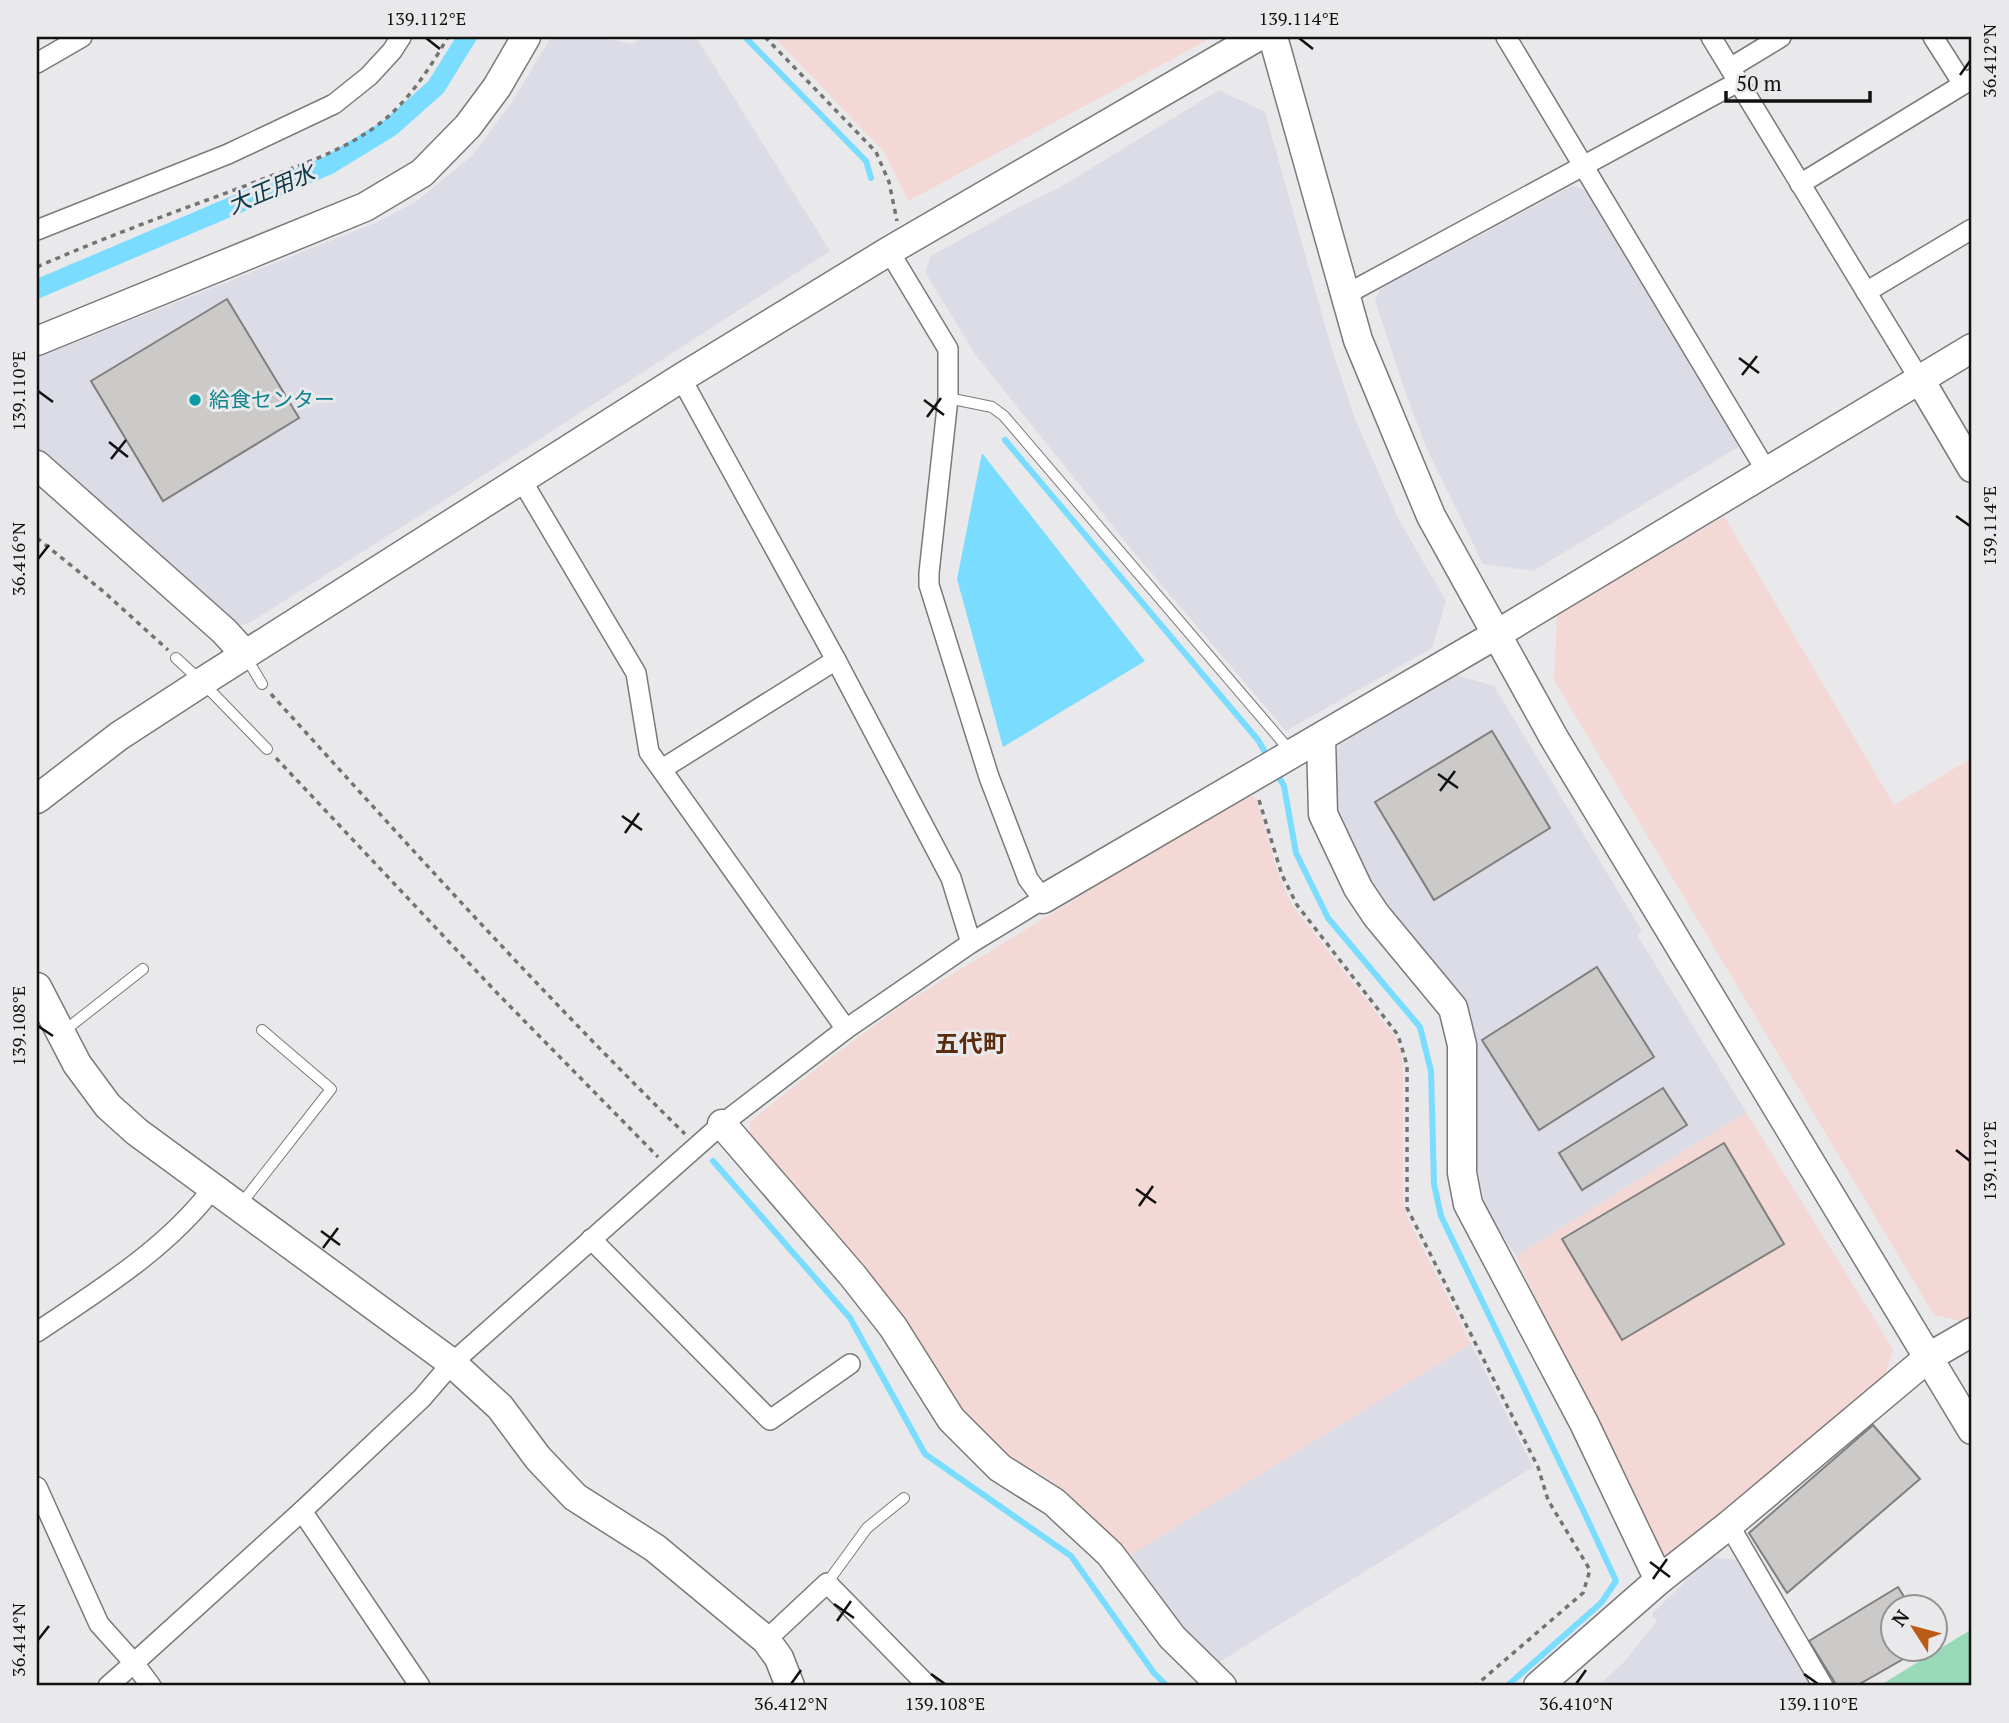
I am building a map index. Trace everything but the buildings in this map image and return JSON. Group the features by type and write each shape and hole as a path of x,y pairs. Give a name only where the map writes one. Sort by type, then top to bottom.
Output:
{"street":[{"path":"37,63 82,37"},
{"path":"37,230 228,154 334,104 369,76 393,51 401,37"},
{"path":"37,341 365,206 422,173 468,126 497,87 526,37"},
{"path":"37,799 119,736 681,378 889,251 1257,37"},
{"path":"1273,37 1358,340 1431,516 1554,738 1972,1430"},
{"path":"1506,37 1767,472"},
{"path":"1711,37 1972,468"},
{"path":"1345,295 1583,165 1734,75 1781,37"},
{"path":"1800,184 1968,82 1934,37"},
{"path":"1866,292 1972,229"},
{"path":"889,251 948,349 948,398 929,585 989,777 1028,879 1043,899"},
{"path":"108,1686 302,1511 422,1398 452,1363 591,1239 722,1124 846,1029 971,943 1043,899 1497,634 1972,348"},
{"path":"681,378 836,660 951,878 971,943"},
{"path":"37,466 224,631 245,654"},
{"path":"521,479 636,673 649,752 846,1029"},
{"path":"662,769 836,660"},
{"path":"1321,738 1323,814 1358,888 1376,915 1453,1008 1462,1045 1462,1173 1468,1204 1584,1423 1659,1580"},
{"path":"37,987 77,1064 108,1106 137,1132 452,1363 500,1407 538,1458 575,1497 655,1548 766,1640 779,1658 790,1686"},
{"path":"722,1124 853,1276 893,1327 951,1419 1000,1468 1054,1502 1110,1555 1172,1637 1222,1686"},
{"path":"37,1332 160,1244 213,1188"},
{"path":"591,1239 770,1420 850,1364"},
{"path":"1538,1686 1659,1580 1729,1525 1929,1357 1972,1332"},
{"path":"37,1487 99,1624 151,1686"},
{"path":"302,1511 420,1686"},
{"path":"1729,1525 1823,1686"},
{"path":"766,1640 827,1583 928,1686"}],"lane":[{"path":"948,398 992,407 1004,416 1293,754"},
{"path":"245,654 262,684"},
{"path":"176,658 267,749"},
{"path":"61,1034 143,970"},
{"path":"239,1207 331,1089 262,1030"},
{"path":"827,1583 867,1528 904,1498"}],"path":[{"path":"37,267 135,225 345,146 381,123 409,94 433,63 448,37"},
{"path":"765,37 876,152 889,182 897,221"},
{"path":"37,538 104,592 176,658"},
{"path":"262,684 428,868 632,1082 697,1145"},
{"path":"267,749 498,994 670,1169"},
{"path":"1252,778 1282,875 1297,905 1398,1035 1407,1065 1407,1208 1538,1467 1548,1500 1590,1570 1583,1593 1475,1686"}],"shaded area":[{"path":"551,37 598,37 632,44 644,37 696,37 830,251 251,622 242,625 231,623 37,449 37,358 377,222 417,201 473,155 514,99"},
{"path":"774,37 1213,37 908,201 884,152"},
{"path":"1219,90 1265,112 1330,343 1355,419 1399,520 1446,601 1432,648 1286,731 1132,550 975,354 925,272 931,256 1059,188"},
{"path":"1572,186 1586,190 1740,446 1533,571 1483,564 1427,449 1375,300 1380,289"},
{"path":"1724,516 1894,805 1972,758 1972,1317 1965,1322 1934,1315 1554,680 1557,615"},
{"path":"1452,674 1494,686 1642,931 1637,935 1746,1112 1516,1256 1486,1209 1477,1168 1471,1019 1456,990 1374,890 1336,810 1335,755 1343,738"},
{"path":"1248,794 1256,798 1279,876 1292,905 1396,1038 1403,1068 1403,1198 1406,1215 1471,1344 1129,1556 1089,1512 1047,1477 1017,1462 986,1434 946,1390 906,1321 878,1284 750,1136 750,1122 822,1064 905,1003"},
{"path":"1746,1112 1893,1349 1885,1377 1670,1558 1658,1556 1516,1256"},
{"path":"1471,1344 1533,1467 1213,1666 1129,1556"},
{"path":"1710,1557 1738,1560 1813,1686 1598,1686 1625,1661 1657,1621 1652,1614"}],"green space":[{"path":"1972,1629 1972,1686 1879,1686 1915,1664 1950,1664 1950,1642"}],"water":[{"path":"982,453 1145,661 1003,747 957,579"}],"waterway":[{"name":"大正用水","path":"37,289 329,165 391,127 436,87 467,37"},
{"path":"745,37 866,161 871,178"},
{"path":"1005,440 1258,740 1269,759"},
{"path":"1276,772 1284,786 1296,853 1328,918 1420,1027 1431,1071 1434,1184 1441,1216 1616,1581 1601,1603 1507,1686"},
{"path":"713,1161 850,1318 925,1454 1071,1556 1154,1673 1167,1686"}],"place":[{"name":"給食センター","path":"195,400"}],"district":[{"name":"五代町","path":"971,1044"}]}
